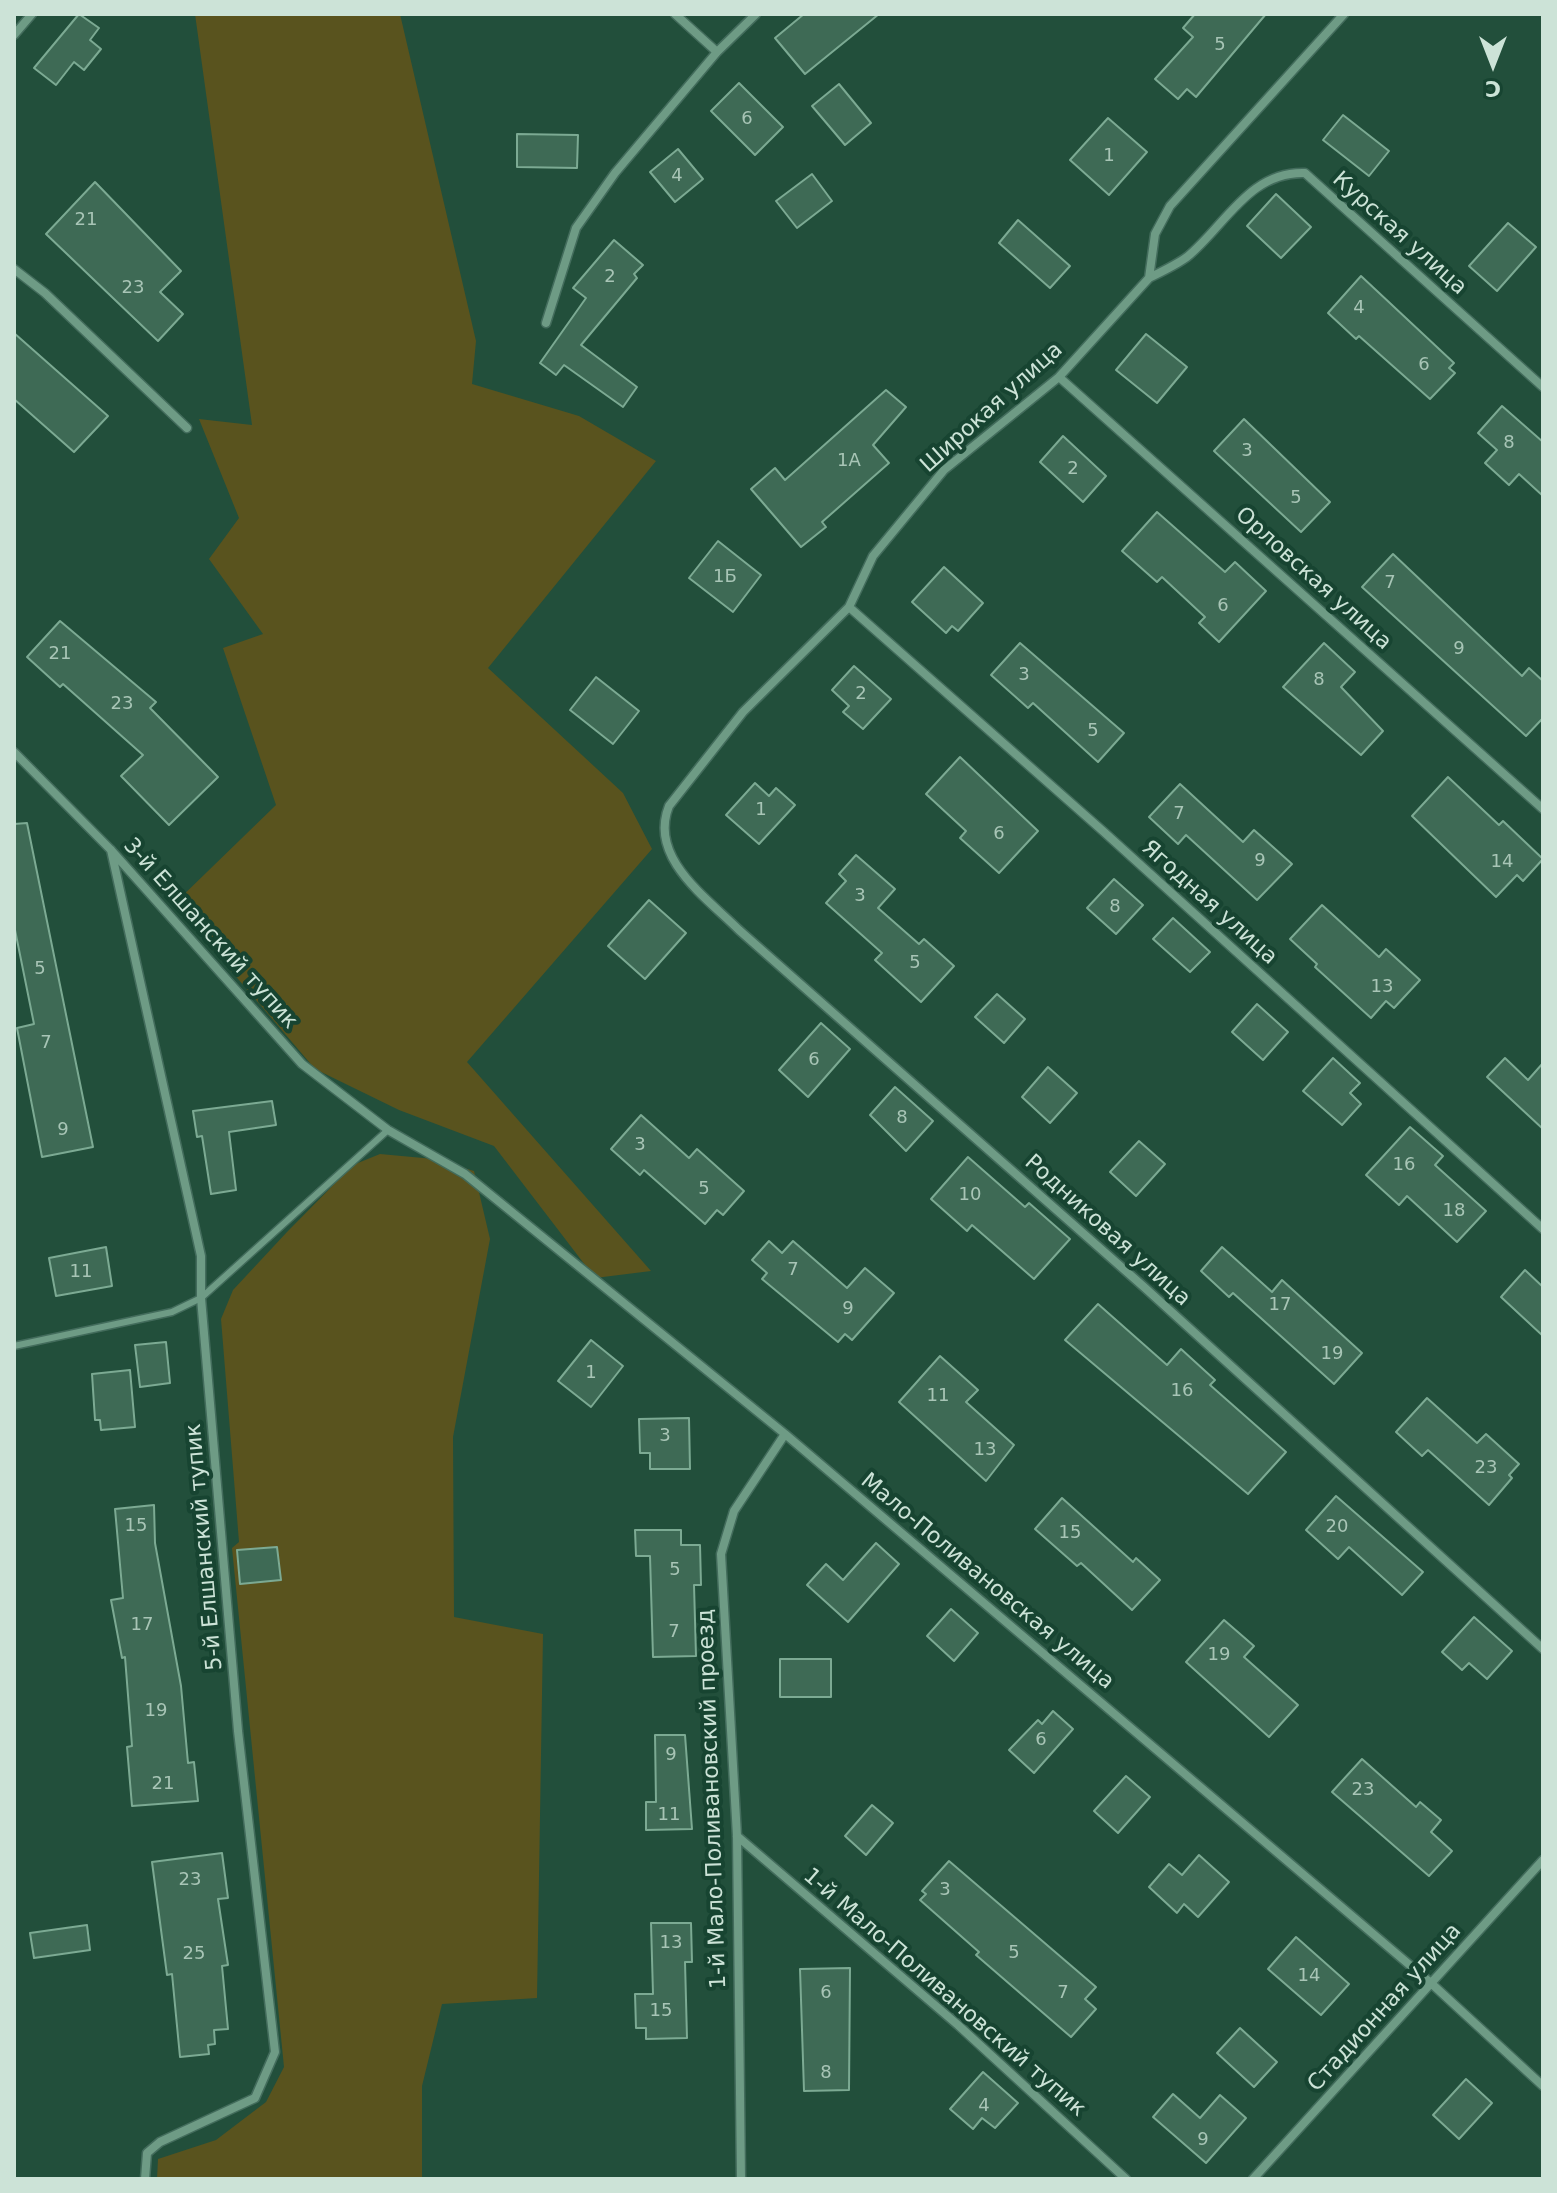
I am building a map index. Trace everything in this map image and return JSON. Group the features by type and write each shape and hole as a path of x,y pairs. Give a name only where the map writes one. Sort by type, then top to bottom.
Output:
{"street":[{"path":"14,35 32,14"},
{"path":"675,14 717,52"},
{"path":"546,323 576,228 615,173 717,52 756,14"},
{"path":"1149,278 1155,234 1170,206 1344,14"},
{"name":"Курская улица","path":"1149,278 1187,257 1251,190 1273,176 1305,173 1543,387"},
{"path":"14,269 45,293 187,428"},
{"name":"Широкая улица","path":"663,831 669,806 743,712 849,607 873,556 944,470 1059,377 1149,278"},
{"name":"Орловская улица","path":"1059,377 1543,809"},
{"name":"Ягодная улица","path":"849,607 1104,832 1543,1229"},
{"name":"3-й Елшанский тупик","path":"14,752 110,849 302,1064 388,1130"},
{"name":"Родниковая улица","path":"663,831 664,841 683,873 739,930 1144,1287 1543,1649"},
{"name":"5-й Елшанский тупик","path":"110,849 201,1256 201,1298 238,1731 275,2052 255,2098 160,2142 147,2153 145,2179"},
{"name":"Мало-Поливановская улица","path":"388,1130 465,1174 785,1434 1432,1984 1543,2086"},
{"name":"1-й Мало-Поливановский проезд","path":"741,2179 737,1836 721,1554 734,1511 785,1434"},
{"name":"1-й Мало-Поливановский тупик","path":"737,1836 958,2025 1126,2179"},
{"name":"Стадионная улица","path":"1253,2179 1543,1860"}],"lane":[{"path":"14,1346 172,1312 201,1298 388,1130"}],"shaded area":[{"path":"195,14 400,14 476,341 472,384 579,416 656,461 488,668 623,793 652,849 467,1062 651,1271 595,1278 494,1146 399,1110 315,1069 174,904 276,805 223,648 263,634 209,559 239,518 199,419 252,425"},
{"path":"380,1154 434,1159 474,1171 490,1239 453,1437 454,1617 543,1634 537,1998 442,2004 422,2086 422,2179 157,2179 158,2159 216,2140 266,2102 284,2067 232,1548 239,1542 221,1319 233,1290 287,1232 353,1165"}],"building":[{"path":"79,14 99,28 90,40 101,49 84,70 74,62 56,85 34,68"},
{"path":"804,14 879,14 805,74 775,38"},
{"path":"1195,14 1266,14 1196,97 1187,89 1178,99 1155,79 1193,37 1183,28"},
{"path":"739,83 783,127 755,155 711,111"},
{"path":"839,84 871,123 845,145 812,106"},
{"path":"1343,115 1389,151 1369,176 1323,140"},
{"path":"1108,118 1147,152 1109,195 1070,160"},
{"path":"517,134 578,135 577,168 517,167"},
{"path":"678,149 703,179 675,202 650,172"},
{"path":"812,174 832,201 797,228 776,201"},
{"path":"95,182 181,271 160,292 183,314 158,341 46,234"},
{"path":"1276,194 1311,227 1281,258 1247,226"},
{"path":"1018,220 1070,266 1050,288 999,243"},
{"path":"1508,223 1536,247 1497,291 1469,266"},
{"path":"614,240 643,265 634,274 637,278 581,345 637,387 623,407 564,365 556,375 540,363 586,298 573,288"},
{"path":"1361,276 1454,363 1449,368 1455,373 1430,399 1328,313"},
{"path":"14,333 108,416 74,452 14,399"},
{"path":"1146,334 1187,367 1157,403 1116,370"},
{"path":"886,390 906,407 873,445 889,463 822,522 826,527 801,547 751,489 775,468 785,480"},
{"path":"1502,406 1543,442 1543,496 1519,474 1509,485 1485,463 1497,450 1478,433"},
{"path":"1244,419 1330,502 1301,532 1214,451"},
{"path":"1063,436 1106,476 1083,502 1040,462"},
{"path":"1157,512 1225,572 1235,562 1266,591 1219,642 1199,623 1205,617 1162,577 1157,582 1122,551"},
{"path":"718,541 761,575 733,612 689,578"},
{"path":"1393,554 1522,676 1529,668 1543,681 1543,718 1526,736 1362,587"},
{"path":"944,567 983,603 958,631 952,626 946,633 912,602"},
{"path":"60,621 156,702 150,708 218,777 169,825 121,776 143,755 63,684 60,687 27,657"},
{"path":"1020,643 1124,733 1098,762 1033,703 1028,708 991,675"},
{"path":"1324,643 1355,672 1341,687 1383,731 1361,755 1283,687"},
{"path":"854,666 891,699 863,729 843,712 849,706 832,690"},
{"path":"596,677 639,711 613,744 570,710"},
{"path":"960,757 1038,831 999,873 960,838 966,831 926,794"},
{"path":"1448,777 1499,825 1503,821 1543,859 1523,881 1517,875 1496,897 1412,816"},
{"path":"755,783 769,796 776,788 795,805 759,844 726,815"},
{"path":"1180,784 1243,842 1254,830 1292,864 1257,900 1186,835 1178,844 1149,817"},
{"path":"27,823 93,1147 42,1157 17,1028 34,1024 14,925 14,824"},
{"path":"856,855 895,889 878,908 919,944 924,939 954,966 921,1002 875,960 882,953 826,903 846,881 839,874"},
{"path":"1114,879 1143,905 1116,934 1087,908"},
{"path":"649,900 686,933 645,979 608,946"},
{"path":"1322,905 1379,957 1386,949 1420,980 1394,1008 1386,1001 1371,1018 1315,967 1317,964 1290,939"},
{"path":"1173,918 1210,952 1190,972 1153,939"},
{"path":"997,994 1025,1019 1004,1043 975,1017"},
{"path":"1257,1004 1288,1032 1263,1060 1232,1032"},
{"path":"821,1023 850,1049 808,1097 779,1070"},
{"path":"1333,1058 1360,1083 1350,1093 1361,1104 1342,1125 1303,1091"},
{"path":"1505,1058 1528,1080 1543,1063 1543,1129 1487,1077"},
{"path":"1048,1067 1077,1093 1050,1123 1022,1097"},
{"path":"895,1087 933,1121 906,1151 870,1115"},
{"path":"272,1101 276,1125 229,1132 236,1190 211,1194 202,1136 197,1137 193,1111"},
{"path":"641,1115 689,1158 697,1149 744,1191 723,1215 717,1210 705,1224 644,1170 640,1175 611,1149"},
{"path":"1410,1127 1443,1156 1435,1165 1486,1211 1457,1242 1407,1196 1399,1205 1366,1175"},
{"path":"1139,1141 1165,1164 1136,1196 1110,1172"},
{"path":"968,1157 1025,1207 1029,1203 1070,1239 1034,1279 972,1225 967,1231 931,1199"},
{"path":"769,1241 782,1253 793,1241 847,1288 865,1268 894,1293 852,1340 845,1334 838,1342 762,1279 767,1273 752,1260"},
{"path":"106,1247 112,1286 56,1296 49,1258"},
{"path":"1222,1247 1272,1292 1282,1280 1362,1353 1334,1384 1233,1293 1229,1297 1201,1271"},
{"path":"1525,1270 1543,1287 1543,1336 1501,1297"},
{"path":"1098,1304 1167,1365 1181,1349 1215,1380 1210,1385 1286,1452 1248,1494 1065,1340"},
{"path":"591,1340 623,1366 591,1407 558,1381"},
{"path":"166,1342 170,1383 140,1387 135,1345"},
{"path":"940,1356 978,1390 966,1402 1014,1445 986,1481 899,1402"},
{"path":"130,1370 135,1427 101,1430 100,1420 95,1420 92,1374"},
{"path":"1427,1398 1477,1443 1486,1434 1519,1464 1509,1475 1512,1478 1489,1505 1428,1450 1422,1456 1396,1432"},
{"path":"689,1418 690,1469 650,1469 650,1453 640,1453 639,1419"},
{"path":"1336,1496 1423,1572 1402,1595 1349,1547 1338,1559 1306,1530"},
{"path":"1062,1498 1133,1562 1136,1558 1160,1580 1132,1610 1081,1563 1077,1566 1035,1529"},
{"path":"154,1505 155,1543 181,1686 188,1763 194,1762 198,1801 132,1806 127,1747 132,1746 125,1657 122,1658 111,1600 123,1598 115,1509"},
{"path":"635,1530 681,1530 681,1545 700,1545 701,1585 694,1585 696,1656 653,1657 650,1556 636,1556"},
{"path":"876,1543 899,1564 848,1622 807,1585 826,1564 843,1580"},
{"path":"277,1547 281,1580 240,1584 237,1550"},
{"path":"951,1609 978,1633 954,1661 927,1636"},
{"path":"1474,1617 1512,1651 1487,1679 1469,1663 1462,1670 1442,1652"},
{"path":"1224,1620 1254,1646 1244,1657 1298,1705 1269,1737 1186,1662"},
{"path":"780,1659 831,1659 831,1697 780,1697"},
{"path":"1053,1711 1073,1729 1034,1773 1009,1750 1038,1720 1042,1724"},
{"path":"655,1735 685,1735 692,1829 646,1830 646,1802 656,1802"},
{"path":"1362,1759 1416,1807 1420,1802 1441,1820 1431,1832 1452,1851 1429,1876 1332,1792"},
{"path":"1126,1776 1150,1797 1118,1833 1094,1811"},
{"path":"872,1805 893,1823 866,1855 845,1836"},
{"path":"222,1853 228,1898 218,1899 228,1965 222,1966 228,2029 214,2030 215,2044 208,2045 209,2054 180,2057 172,1974 167,1975 152,1862"},
{"path":"1199,1855 1229,1882 1198,1917 1184,1904 1177,1913 1149,1887 1169,1864 1182,1875"},
{"path":"949,1861 1096,1987 1085,1999 1096,2009 1071,2037 976,1955 979,1952 920,1900 926,1894 922,1891"},
{"path":"651,1923 691,1923 692,1962 685,1962 687,2038 646,2039 646,2028 636,2028 635,1994 653,1994"},
{"path":"87,1925 90,1950 34,1958 30,1933"},
{"path":"1296,1937 1349,1984 1321,2015 1268,1969"},
{"path":"850,1968 849,2090 804,2091 800,1969"},
{"path":"1240,2028 1277,2062 1254,2087 1217,2053"},
{"path":"983,2072 1018,2103 995,2128 982,2118 973,2129 950,2109"},
{"path":"1466,2079 1492,2103 1459,2139 1433,2115"},
{"path":"1173,2094 1200,2118 1220,2095 1246,2118 1206,2163 1153,2117"}]}
